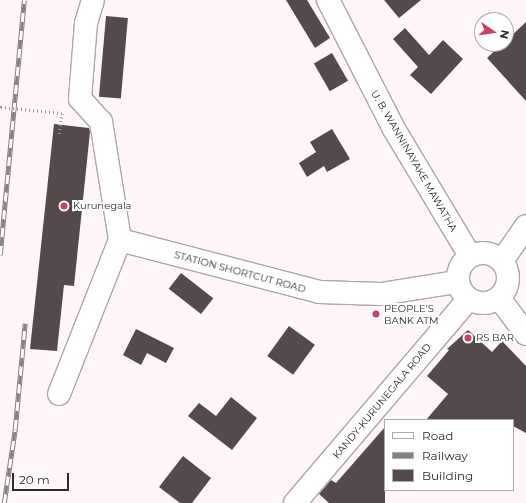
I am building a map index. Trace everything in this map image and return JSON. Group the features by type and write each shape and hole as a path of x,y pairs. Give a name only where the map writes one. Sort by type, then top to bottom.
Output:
{"main road":[{"path":"59,394 120,240 100,122 80,99 86,23 93,0"},
{"name":"U. B. WANNINAYAKE MAWATHA","path":"328,0 394,129 470,256"},
{"path":"502,262 526,226"},
{"name":"STATION SHORTCUT ROAD","path":"120,240 319,292 382,294 463,291"},
{"path":"486,253 502,262 507,271 508,282 499,298 483,304 463,291 460,267 470,256 486,253"},
{"name":"KANDY-KURUNEGALA ROAD","path":"295,503 463,291"},
{"path":"499,298 526,334"}],"path":[{"path":"1,107 62,113 59,134"}],"building":[{"path":"286,0 307,0 330,38 315,48"},
{"path":"384,0 421,0 399,18"},
{"path":"106,16 128,18 121,99 99,97"},
{"path":"526,22 526,101 487,58 493,52 514,52 514,33"},
{"path":"405,28 429,55 443,40 463,59 431,94 410,75 418,67 393,39"},
{"path":"332,53 348,81 330,91 314,64"},
{"name":"Kurunegala","path":"54,124 89,128 90,132 74,286 64,285 57,351 30,349"},
{"path":"332,129 350,159 327,172 324,166 307,177 299,163 316,152 310,142"},
{"path":"181,273 213,298 201,314 169,289"},
{"path":"289,326 315,345 293,375 267,356"},
{"path":"136,329 174,348 166,363 147,353 141,365 123,355"},
{"path":"468,330 492,352 502,341 526,366 526,433 514,427 514,419 427,419 448,394 427,376 449,350 447,349"},
{"path":"231,397 257,418 232,450 188,416 199,403 216,416"},
{"path":"384,428 385,503 329,503 319,494 331,480 336,483"},
{"path":"183,456 211,478 192,503 180,503 159,487"}],"railway":[{"path":"0,255 24,0"},
{"path":"4,503 15,429 25,323"}],"place":[{"name":"Kurunegala","path":"64,206"},
{"name":"PEOPLE'S BANK ATM","path":"376,314"},
{"name":"RS BAR","path":"468,338"}]}
